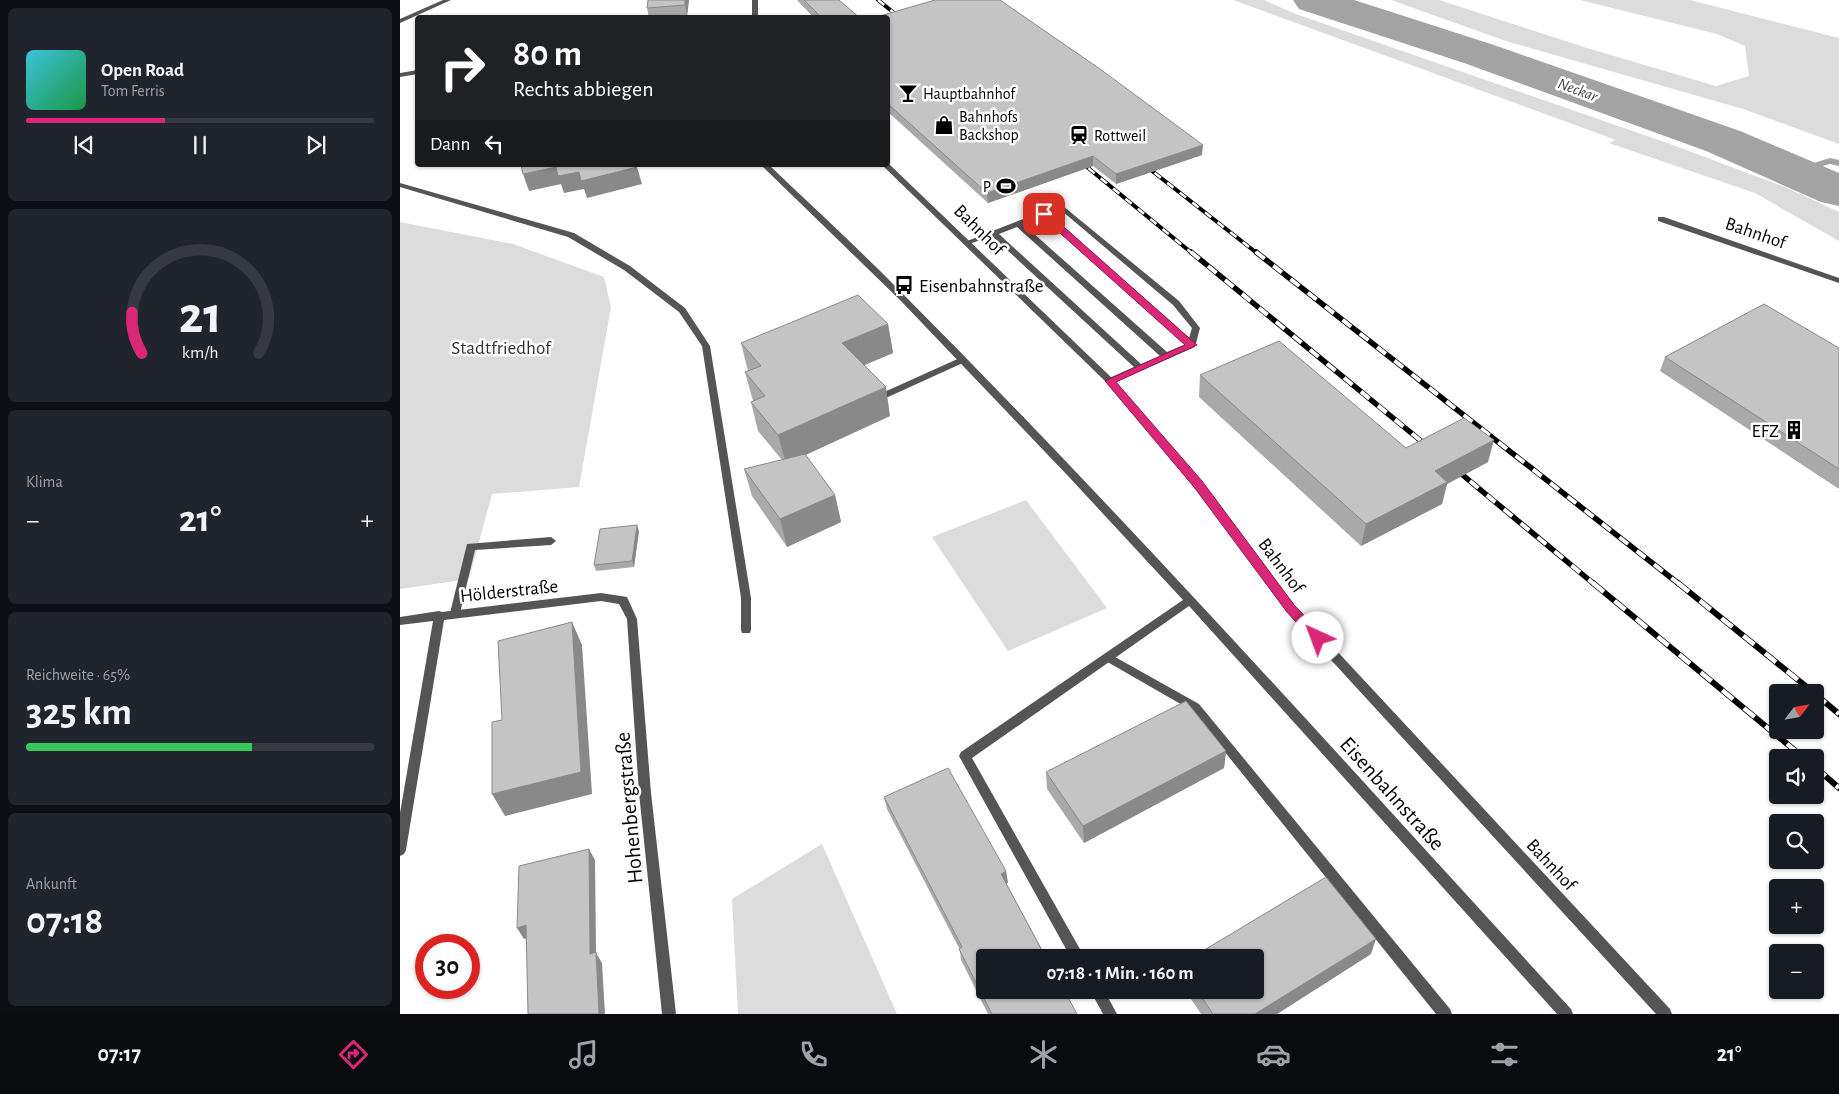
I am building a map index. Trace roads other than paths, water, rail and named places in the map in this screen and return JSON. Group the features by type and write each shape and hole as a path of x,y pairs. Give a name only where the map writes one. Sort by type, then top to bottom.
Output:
{"street":[{"path":"400,21 448,0"},
{"path":"755,0 755,15"},
{"path":"400,75 415,72"},
{"name":"Eisenbahnstraße","path":"767,167 904,298 1190,600 1566,1014"},
{"name":"Bahnhof","path":"888,167 1110,381 1198,484 1291,609 1665,1014"},
{"path":"400,185 571,235 627,268 682,310 706,346 746,598 746,630"},
{"path":"966,243 1063,208 1176,304 1196,328 1192,345"},
{"path":"1044,214 1192,345"},
{"name":"Bahnhof","path":"1662,219 1839,281"},
{"path":"1018,224 1166,356"},
{"path":"993,233 1140,368"},
{"path":"1110,381 1192,345"},
{"path":"885,395 962,360"},
{"path":"456,613 471,547 552,541"},
{"name":"Hölderstraße","path":"400,621 601,597 623,600"},
{"name":"Hohenbergstraße","path":"623,600 632,619 645,793 669,1014"},
{"path":"1073,949 965,756 1190,600"},
{"path":"400,850 439,615"},
{"path":"1108,657 1195,708 1445,1014"},
{"path":"1102,999 1110,1014"}],"waterway":[{"name":"Neckar","path":"1313,0 1479,54 1723,141 1839,191"},
{"path":"1792,171 1830,161 1839,163"}],"railway":[{"path":"878,0 904,21"},
{"path":"1076,158 1193,254"},
{"path":"1142,163 1258,254"},
{"path":"1191,252 1432,450"},
{"path":"1256,252 1679,584"},
{"path":"1453,467 1594,584"},
{"path":"1593,583 1793,749"},
{"path":"1678,583 1803,684"},
{"path":"1824,702 1839,714"},
{"path":"1824,775 1839,788"}],"place":[{"name":"Hauptbahnhof","path":"908,93"},
{"name":"Bahnhofs Backshop","path":"944,125"},
{"name":"Rottweil","path":"1079,135"},
{"name":"P","path":"1006,186"},
{"name":"Eisenbahnstraße","path":"904,285"},
{"name":"EFZ","path":"1794,430"}],"park label":[{"name":"Stadtfriedhof","path":"501,347"}]}
